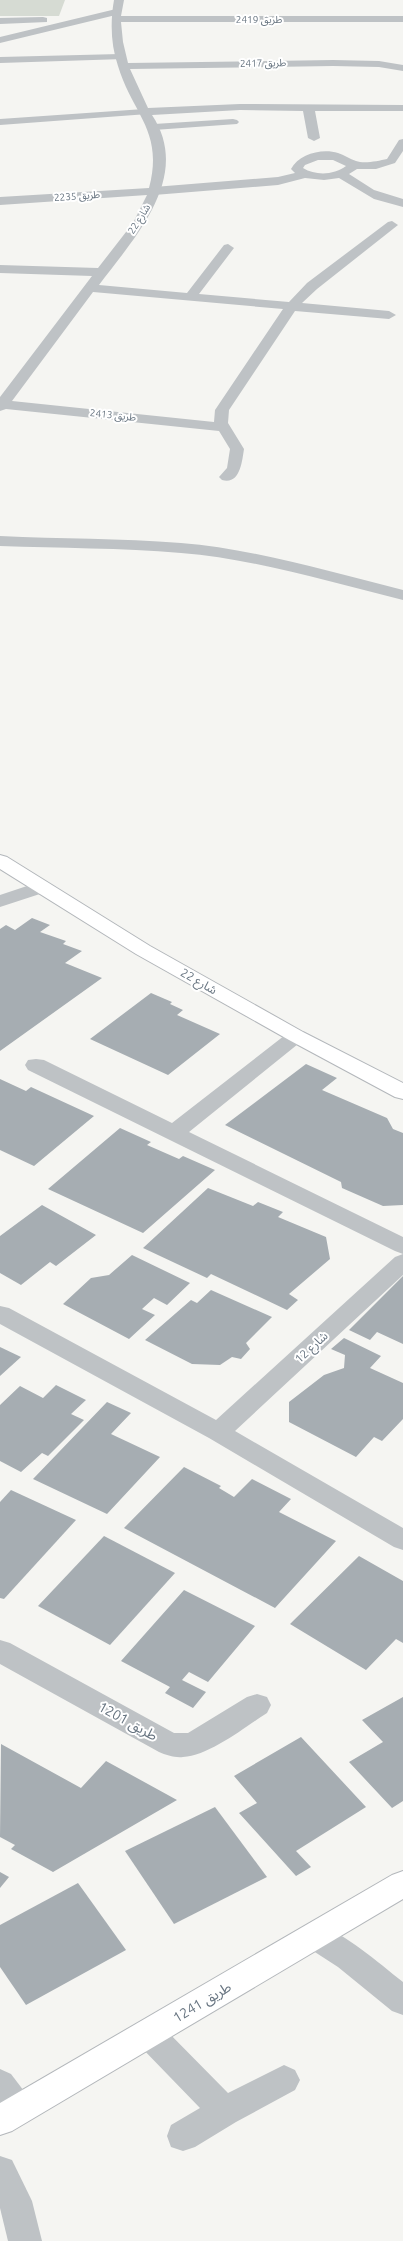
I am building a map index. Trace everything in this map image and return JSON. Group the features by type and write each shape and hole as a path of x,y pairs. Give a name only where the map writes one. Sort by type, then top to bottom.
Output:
{"street":[{"name":"طريق 2419","path":"0,40 117,10 403,19"},
{"name":"شارع 22","path":"1,405 100,272 138,224 148,209 159,176 160,160 154,127 144,112 121,61 117,10"},
{"path":"0,21 50,20 65,24"},
{"name":"طريق 2417","path":"0,60 303,62 379,64 403,68"},
{"path":"0,122 240,106 403,108"},
{"path":"308,106 314,138"},
{"path":"154,127 233,122"},
{"path":"352,165 376,165 391,161 403,142"},
{"path":"306,174 297,169 298,166 304,160 316,156 343,158 349,160 352,165"},
{"path":"352,165 350,170 342,174 359,188 383,199 403,203"},
{"name":"طريق 2235","path":"0,201 278,181 306,174 324,176 342,174"},
{"path":"228,477 234,468 237,449 221,422 222,410 291,306 312,286 392,225"},
{"path":"191,296 228,248"},
{"path":"0,269 100,272"},
{"path":"89,288 389,315"},
{"name":"طريق 2413","path":"1,405 223,427"},
{"path":"0,541 182,548 288,566 403,595"},
{"name":"شارع 22","path":"0,862 143,950 296,1036 403,1092"},
{"path":"0,901 42,887"},
{"path":"174,1133 296,1036"},
{"path":"36,1064 403,1246"},
{"name":"شارع 12","path":"218,1432 403,1262"},
{"path":"0,1314 218,1432 403,1540"},
{"name":"طريق 1201","path":"0,1651 169,1744 183,1746 197,1742 257,1705"},
{"name":"طريق 1241","path":"9,2114 403,1884"},
{"path":"315,1936 349,1958 403,2002"},
{"path":"148,2034 224,2111"},
{"path":"183,2136 224,2111 284,2080"},
{"path":"0,2084 9,2114"},
{"path":"0,2171 15,2201 25,2241"}],"shaded area":[{"path":"0,0 65,0 59,16 0,16"}],"building":[{"path":"32,918 50,925 40,932 66,941 63,944 82,951 65,963 102,978 0,1051 0,929 6,925 15,930"},
{"path":"151,993 172,1002 170,1004 183,1010 177,1015 220,1034 168,1075 90,1039"},
{"path":"306,1064 337,1078 322,1090 387,1118 393,1129 403,1133 403,1205 383,1206 342,1188 341,1182 225,1125"},
{"path":"0,1079 26,1091 31,1087 94,1116 34,1166 0,1150"},
{"path":"120,1128 151,1142 147,1145 179,1159 183,1156 215,1170 143,1233 48,1189"},
{"path":"208,1188 253,1206 258,1202 283,1212 278,1217 326,1237 330,1259 289,1294 298,1300 287,1310 211,1274 207,1278 143,1248"},
{"path":"42,1205 96,1235 56,1266 50,1262 21,1285 0,1273 0,1236"},
{"path":"132,1255 190,1283 167,1305 154,1298 142,1309 155,1315 129,1339 63,1304 91,1278 109,1275"},
{"path":"403,1276 403,1344 377,1332 370,1340 349,1330"},
{"path":"211,1290 272,1317 246,1343 250,1349 241,1359 232,1357 220,1365 192,1364 145,1340 191,1300 197,1303"},
{"path":"344,1338 381,1356 370,1368 403,1383 403,1419 382,1441 374,1437 356,1457 289,1422 289,1402 324,1375 344,1368 345,1355 331,1349"},
{"path":"0,1347 21,1357 0,1376"},
{"path":"56,1385 86,1400 71,1414 84,1420 48,1456 42,1453 21,1472 0,1461 0,1405 20,1386 43,1398"},
{"path":"107,1402 131,1413 111,1434 160,1457 107,1514 33,1479"},
{"path":"184,1467 221,1486 219,1488 234,1497 252,1479 291,1499 279,1512 336,1541 275,1608 124,1528"},
{"path":"11,1490 76,1520 4,1599 0,1598 0,1502"},
{"path":"104,1536 175,1573 110,1645 38,1606"},
{"path":"359,1556 403,1581 403,1643 396,1639 366,1670 290,1624"},
{"path":"184,1590 255,1626 208,1682 189,1672 182,1680 206,1692 193,1708 165,1693 170,1687 121,1661"},
{"path":"403,1697 403,1801 392,1808 349,1762 383,1742 362,1720"},
{"path":"301,1737 366,1807 296,1851 311,1867 296,1876 239,1813 257,1803 234,1776"},
{"path":"1,1744 81,1788 106,1761 177,1800 53,1872 11,1849 15,1845 0,1837"},
{"path":"215,1807 267,1877 174,1924 125,1851"},
{"path":"0,1872 9,1877 0,1888"},
{"path":"78,1883 126,1950 26,2005 0,1967 0,1925"}]}
